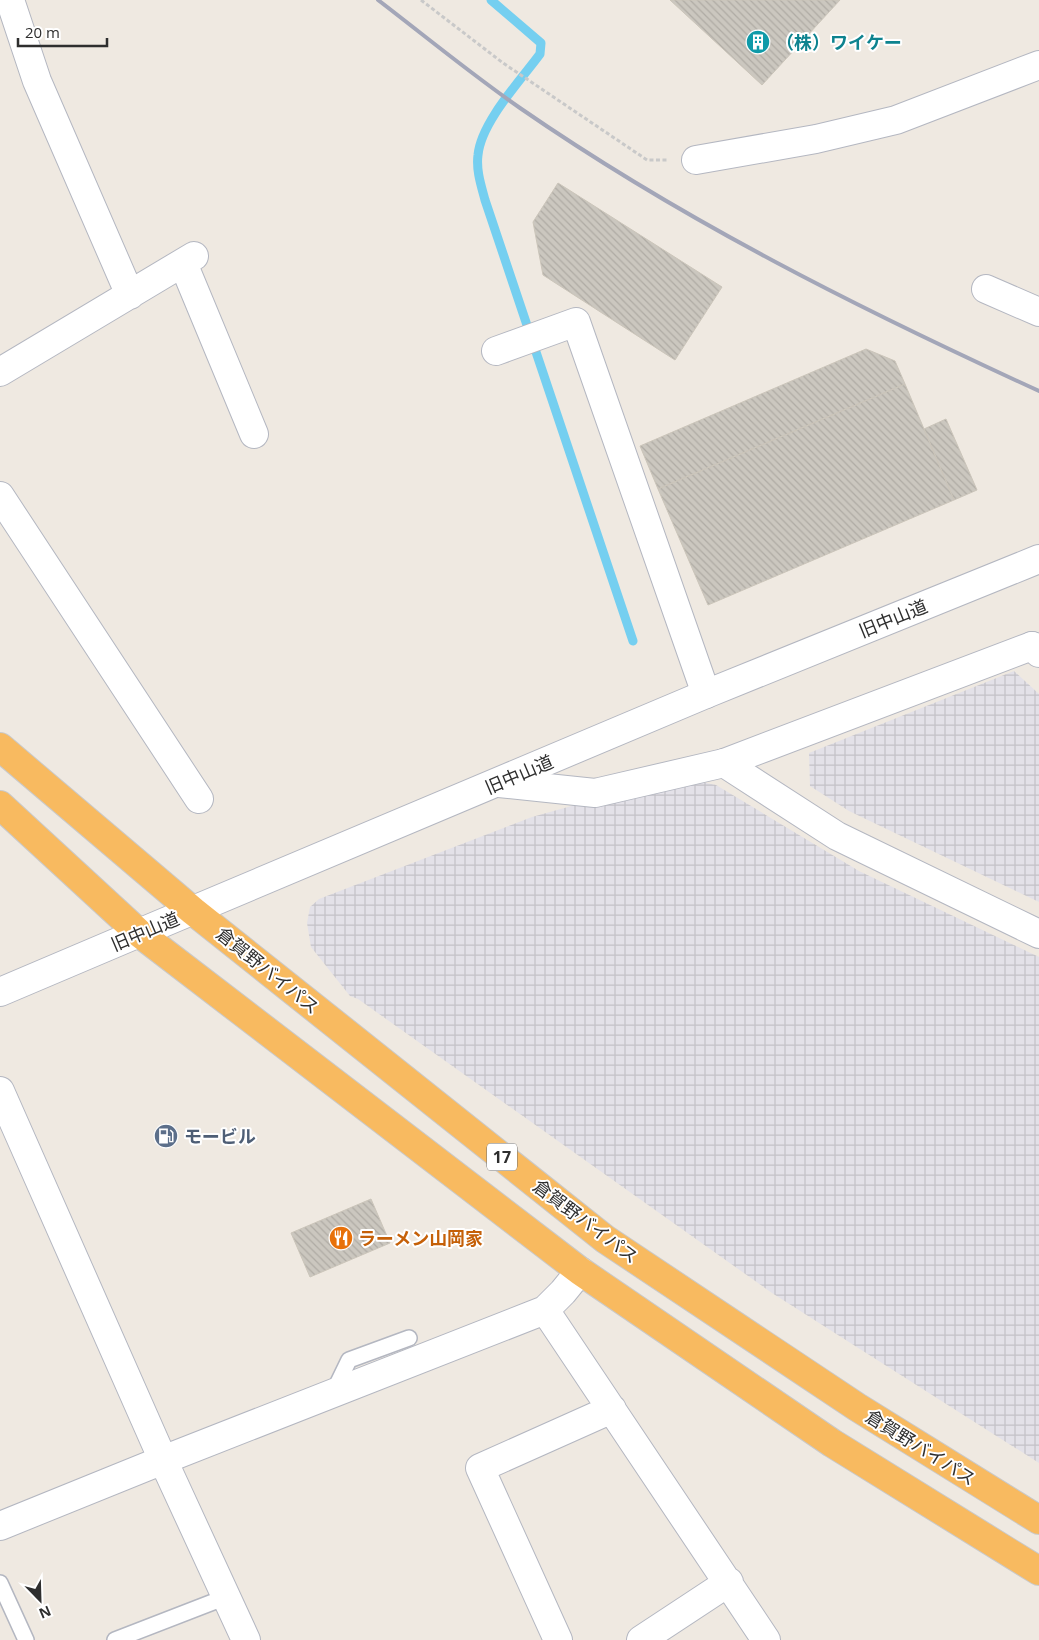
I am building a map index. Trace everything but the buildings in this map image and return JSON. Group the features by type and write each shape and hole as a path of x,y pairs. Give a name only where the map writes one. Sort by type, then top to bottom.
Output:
{"highway":[{"name":"倉賀野バイパス","path":"0,747 194,911 605,1239 857,1407 1039,1520"},
{"name":"17","path":"0,805 139,933 580,1271 832,1443 1039,1570"}],"street":[{"path":"10,0 37,81 130,295"},
{"path":"696,160 816,139 896,120 1039,65"},
{"path":"0,372 189,259 254,434"},
{"path":"986,289 1039,312"},
{"path":"507,347 576,322 706,694"},
{"path":"0,496 199,799"},
{"name":"旧中山道","path":"0,992 706,694 1039,559"},
{"path":"499,783 595,793 724,763 1036,650"},
{"path":"724,763 837,836 1039,934"},
{"path":"0,1091 163,1460 246,1640"},
{"path":"0,1526 545,1310 580,1271"},
{"path":"545,1310 729,1582 766,1640"},
{"path":"558,1640 480,1468 612,1409"},
{"path":"641,1640 729,1582"}],"lane":[{"path":"333,1393 348,1360 409,1338"},
{"path":"0,1583 26,1640"},
{"path":"115,1640 226,1597"}],"path":[{"path":"421,0 502,63 647,160 696,160"}],"shaded area":[{"path":"1014,671 1039,694 1039,902 849,811 810,786 809,753"},
{"path":"688,779 716,785 859,871 1039,957 1039,1463 772,1293 358,999 350,996 311,947 307,923 310,907 319,899 532,817 593,800"}],"waterway":[{"path":"491,0 541,43 540,54 503,102 486,129 478,155 479,178 633,641"}],"railway":[{"path":"378,0 520,108 644,188 773,261 839,295 1039,391"}],"place":[{"name":"（株）ワイケー","path":"758,42"},
{"name":"モービル","path":"166,1136"},
{"name":"ラーメン山岡家","path":"341,1238"}]}
